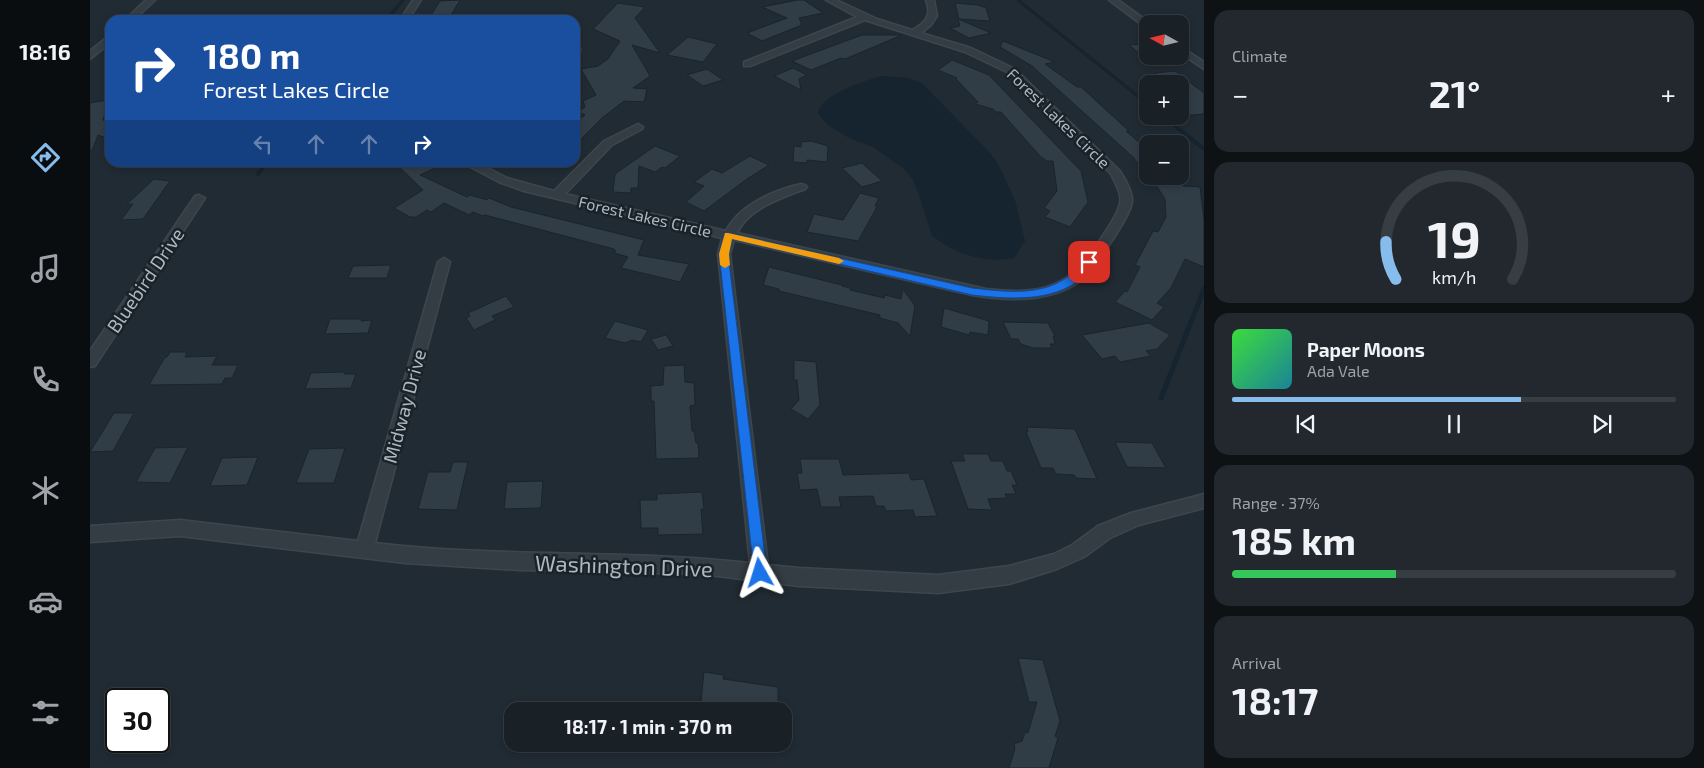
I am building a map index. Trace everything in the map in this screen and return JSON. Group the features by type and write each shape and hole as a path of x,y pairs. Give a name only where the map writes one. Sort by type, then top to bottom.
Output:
{"street":[{"path":"134,15 151,0"},
{"path":"407,15 417,0"},
{"name":"Forest Lakes Circle","path":"476,167 502,180 556,196 989,294 1036,294 1056,289 1079,275 1121,216 1126,203 1123,188 1116,173 1012,71 978,53 863,18 830,0"},
{"path":"914,33 928,25 933,18 934,7 930,0"},
{"path":"1113,0 1139,19"},
{"path":"747,64 863,18"},
{"path":"90,56 105,42"},
{"path":"1189,55 1204,66"},
{"path":"556,196 608,143 638,127"},
{"path":"760,573 724,254 728,236 739,219 747,211 759,204 801,187"},
{"name":"Bluebird Drive","path":"90,362 199,198"},
{"name":"Midway Drive","path":"364,550 444,262"},
{"name":"Washington Drive","path":"90,534 180,528 405,555 520,562 701,566 760,573 897,583 938,584 976,581 1009,575 1057,561 1078,550 1104,532 1138,518 1204,500"}],"water":[{"path":"882,76 908,78 922,83 990,153 998,164 1015,200 1025,241 1014,258 992,260 971,256 951,248 932,236 913,180 904,169 873,147 851,139 828,125 818,114 820,107 834,95 865,81"}],"building":[{"path":"460,0 451,15 431,15 440,1"},
{"path":"804,0 823,13 799,18 802,25 762,41 747,33 787,18 762,7"},
{"path":"618,3 645,7 635,18 660,53 632,45 650,76 633,88 647,89 644,102 624,101 602,118 580,140 580,118 585,115 580,113 585,107 583,101 596,95 581,69 598,66 608,59 620,41 593,29"},
{"path":"955,3 978,5 986,8 990,21 959,19"},
{"path":"958,19 991,33 969,38 950,28 960,26"},
{"path":"862,35 902,35 845,59 841,58 811,70 792,61"},
{"path":"688,37 717,44 703,62 667,55"},
{"path":"1003,41 1055,62 1045,64 1077,87 1081,87 1139,142 1139,166 1134,158 1032,66 1000,47"},
{"path":"1139,44 1139,53 1129,45"},
{"path":"952,60 989,75 1081,171 1088,202 1070,227 1045,217 1050,211 1044,208 1057,191 1053,161 1047,161 1041,157 1001,112 975,104 978,102 957,78 938,70"},
{"path":"793,68 807,75 799,79 801,90 774,76"},
{"path":"707,69 723,80 703,86 687,75"},
{"path":"1175,71 1180,75 1158,75 1155,73"},
{"path":"1189,82 1204,93 1204,114 1189,115"},
{"path":"105,100 103,120 105,121 105,136 98,135 92,151 90,151 90,103"},
{"path":"811,141 828,146 827,162 807,160 807,163 793,162 794,146 801,147 801,142"},
{"path":"655,146 680,156 665,168 662,167 655,172 639,166 638,188 631,188 631,193 613,192 615,174"},
{"path":"750,156 769,165 704,211 686,202 704,186 694,182 712,169 722,173"},
{"path":"862,163 882,181 862,187 842,168"},
{"path":"399,167 437,167 420,175 467,197 470,195 487,200 489,198 511,207 644,240 638,255 689,264 680,282 621,268 628,257 614,253 616,251 614,249 473,212 469,215 444,203 431,212 427,210 416,217 410,217 394,208 423,190"},
{"path":"154,179 170,181 143,219 121,220 133,204 127,204"},
{"path":"1156,185 1200,187 1204,220 1204,267 1185,259 1171,288 1157,303 1164,307 1152,320 1115,302 1125,291 1127,292 1140,267 1135,265 1153,231 1158,232 1166,217 1165,199"},
{"path":"860,193 879,198 875,206 877,207 858,241 807,232 814,214 843,220"},
{"path":"391,265 387,278 348,278 353,266"},
{"path":"769,267 842,285 850,288 850,290 884,298 885,295 901,299 903,289 915,306 910,336 898,323 880,318 880,315 779,291 779,289 763,285"},
{"path":"506,296 514,307 492,316 495,320 474,330 466,318 470,316 468,313"},
{"path":"944,308 989,321 988,335 970,332 969,335 941,327"},
{"path":"330,319 372,320 368,333 325,334"},
{"path":"615,321 648,330 641,342 632,340 625,343 605,338"},
{"path":"1003,322 1048,323 1055,336 1053,336 1055,344 1050,344 1052,348 1033,348 1021,344 1018,339 1011,339"},
{"path":"1149,323 1170,335 1157,349 1146,351 1151,356 1120,362 1115,356 1102,359 1082,335"},
{"path":"666,335 673,346 658,350 651,339"},
{"path":"170,352 187,352 185,357 217,356 212,365 238,365 232,378 225,378 222,384 149,385 165,357"},
{"path":"794,360 816,362 820,405 808,419 791,409 799,400 797,380 794,380"},
{"path":"684,365 685,382 694,383 695,405 690,406 692,431 694,431 696,443 698,443 699,458 656,459 654,401 651,401 651,386 663,385 664,366"},
{"path":"345,372 344,374 356,374 351,388 305,389 311,373"},
{"path":"114,413 134,413 113,451 90,452"},
{"path":"1027,427 1075,429 1097,479 1076,478 1074,475 1056,474 1053,468 1041,468 1026,432 1028,432"},
{"path":"1115,442 1152,443 1166,468 1127,467"},
{"path":"188,447 170,483 136,482 155,448"},
{"path":"345,448 334,483 296,483 309,449"},
{"path":"962,454 988,454 991,461 1003,461 1007,471 1011,471 1017,485 1012,485 1016,494 1005,494 1007,498 988,499 992,510 968,509 951,461 965,461"},
{"path":"258,457 247,485 210,486 222,458"},
{"path":"800,459 839,459 843,475 909,473 911,480 924,479 937,516 915,517 913,510 886,511 884,506 876,506 873,496 839,497 841,507 821,507 817,489 800,490 797,473 802,473"},
{"path":"453,462 468,462 457,510 418,509 428,472 450,472"},
{"path":"543,481 541,508 504,509 507,482"},
{"path":"702,492 704,509 701,509 703,534 658,535 658,528 641,528 640,500 657,500 657,494"},
{"path":"1018,658 1043,660 1060,721 1055,736 1058,738 1049,768 1009,768 1015,749 1014,744 1022,741 1025,732 1028,733 1037,702 1029,702"},
{"path":"704,672 724,675 723,679 778,687 778,702 701,702"}],"waterway":[{"path":"390,15 403,0"},
{"path":"1018,0 1139,97"},
{"path":"1175,126 1204,149"},
{"path":"258,174 263,167"},
{"path":"1161,398 1204,289"}],"slow traffic":[{"path":"725,265 724,254 728,236 839,261"}],"route":[{"path":"760,573 735,337 724,262 728,236 972,291 999,295 1036,294 1056,289 1072,281 1089,262"}]}
